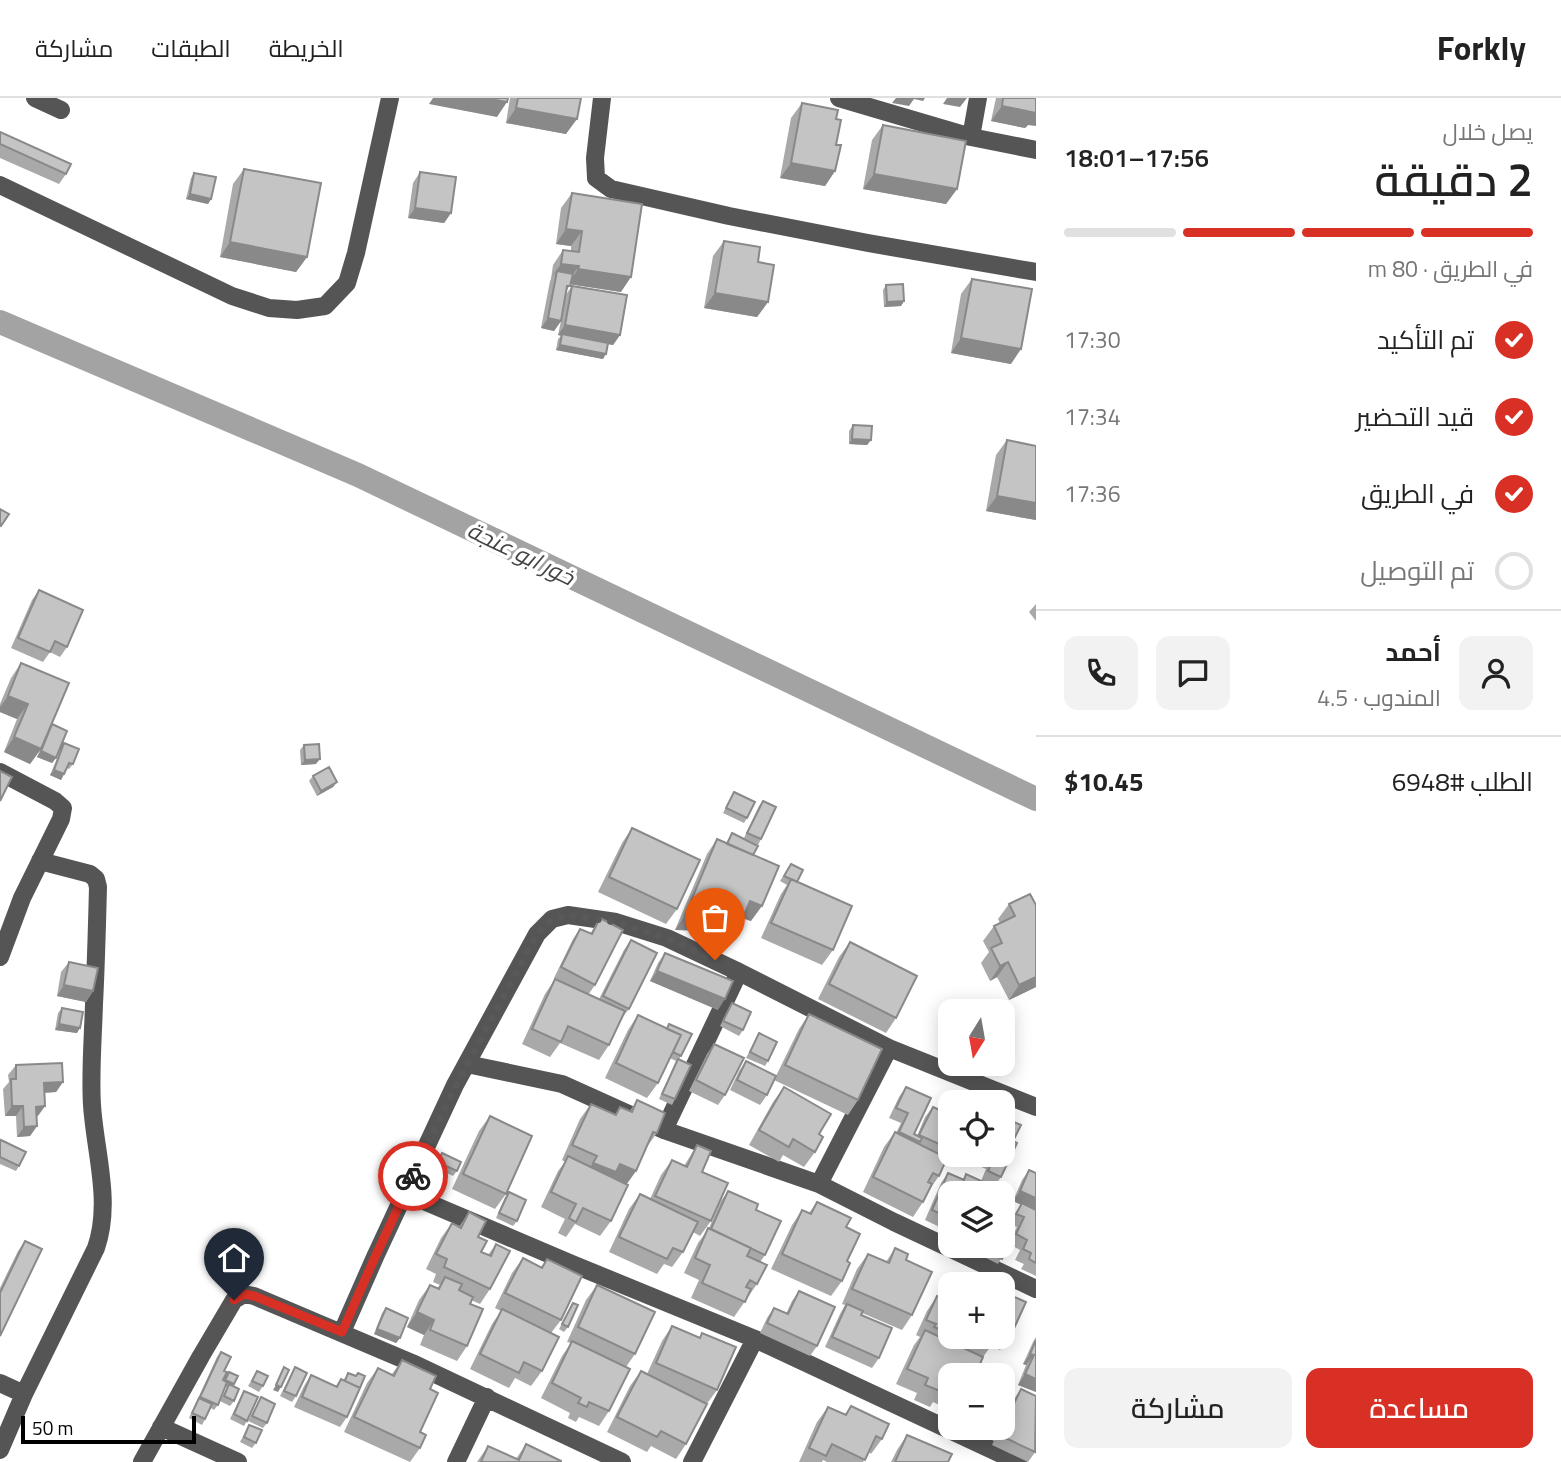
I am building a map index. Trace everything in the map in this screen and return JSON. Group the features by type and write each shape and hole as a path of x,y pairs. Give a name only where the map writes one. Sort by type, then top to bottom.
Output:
{"street":[{"path":"35,98 61,110"},
{"path":"0,185 232,296 269,308 297,310 325,306 347,283 390,98"},
{"path":"602,98 595,158 596,178 611,189 830,236 1036,272"},
{"path":"839,98 971,137 1036,150"},
{"path":"971,137 978,98"},
{"path":"0,772 55,801 63,808 61,819 22,898 0,957"},
{"path":"0,1450 24,1394 96,1248 103,1215 92,1105 98,887 96,879 90,874 40,861"},
{"path":"342,1332 445,1106 537,934 552,919 568,915 616,922 667,938 889,1048 1036,1107"},
{"path":"664,1130 739,972"},
{"path":"819,1184 889,1048"},
{"path":"467,1064 562,1084 664,1130 819,1184 1036,1289"},
{"path":"405,1193 754,1339 1018,1462"},
{"path":"142,1462 234,1300 244,1294 342,1332 487,1397 622,1462"},
{"path":"692,1462 754,1339"},
{"path":"0,1383 24,1394"},
{"path":"456,1462 487,1397"},
{"path":"162,1427 238,1462"}],"building":[{"path":"485,98 508,98 507,102"},
{"path":"518,98 581,98 577,119 516,108"},
{"path":"1003,98 1036,98 1036,113 1002,106"},
{"path":"802,103 838,110 836,119 841,120 836,145 841,145 835,171 791,163"},
{"path":"883,125 966,141 957,189 874,174"},
{"path":"0,132 71,164 66,174 0,144"},
{"path":"244,169 321,183 307,257 230,242"},
{"path":"420,172 456,177 451,213 415,208"},
{"path":"194,173 216,177 211,199 190,194"},
{"path":"572,193 642,204 631,277 561,264 563,250 579,252 582,231 566,229"},
{"path":"724,241 760,247 758,262 774,265 768,302 715,293"},
{"path":"557,271 573,274 570,286 567,286 561,321 548,318"},
{"path":"972,279 1032,289 1021,349 961,338"},
{"path":"903,284 904,301 887,302 886,285"},
{"path":"572,286 627,295 620,335 565,325"},
{"path":"562,334 608,343 606,354 560,345"},
{"path":"853,425 872,426 871,440 852,439"},
{"path":"1007,440 1036,446 1036,503 997,496"},
{"path":"0,509 9,514 1,526 0,525"},
{"path":"39,590 83,610 67,647 55,641 50,652 18,638"},
{"path":"21,663 69,683 41,749 14,737 28,704 8,696"},
{"path":"52,724 67,731 56,758 41,751"},
{"path":"64,743 79,749 73,764 69,763 64,774 54,770"},
{"path":"319,744 320,759 305,760 304,745"},
{"path":"329,767 337,782 321,791 313,776"},
{"path":"0,771 12,777 0,801"},
{"path":"734,792 755,802 747,818 726,808"},
{"path":"763,801 776,807 761,839 747,833"},
{"path":"632,828 700,860 677,909 609,877"},
{"path":"732,833 758,846 753,855 727,844"},
{"path":"717,839 779,866 762,906 750,901 744,915 729,908 723,916 685,915"},
{"path":"791,864 803,870 797,882 784,876"},
{"path":"791,879 852,906 833,950 771,923"},
{"path":"1030,894 1036,905 1036,977 1019,985 1008,962 1000,966 991,948 1002,943 994,926 1015,916 1009,904"},
{"path":"600,918 623,930 595,985 561,967 580,929 592,934"},
{"path":"631,940 657,953 629,1009 603,996"},
{"path":"850,942 917,976 896,1018 829,984"},
{"path":"665,953 733,981 725,999 657,971"},
{"path":"69,962 98,968 93,991 64,985"},
{"path":"555,979 625,1011 609,1045 568,1026 561,1042 532,1029"},
{"path":"732,1003 751,1012 743,1030 723,1021"},
{"path":"62,1008 83,1012 80,1028 59,1024"},
{"path":"809,1014 882,1049 858,1100 785,1065"},
{"path":"638,1015 681,1035 658,1083 616,1063"},
{"path":"669,1024 692,1034 681,1056 673,1052 681,1035 667,1029"},
{"path":"759,1033 777,1042 768,1061 750,1052"},
{"path":"714,1044 744,1058 725,1095 696,1080"},
{"path":"678,1059 691,1065 675,1099 662,1094"},
{"path":"746,1061 776,1076 767,1095 737,1080"},
{"path":"62,1063 63,1082 44,1083 45,1106 36,1107 37,1126 24,1127 23,1106 12,1106 11,1079 16,1079 16,1065"},
{"path":"784,1087 831,1114 819,1134 823,1137 815,1152 793,1139 789,1147 759,1130"},
{"path":"906,1087 931,1098 914,1134 922,1138 920,1142 899,1132 908,1113 896,1108"},
{"path":"637,1100 665,1113 657,1133 653,1132 636,1171 620,1164 616,1172 593,1163 597,1156 572,1145 591,1104 616,1115 620,1107 632,1112"},
{"path":"933,1107 938,1109 938,1144 919,1135"},
{"path":"490,1116 532,1136 506,1194 463,1174"},
{"path":"1015,1122 1021,1125 1015,1137"},
{"path":"895,1132 938,1154 938,1167 943,1167 939,1176 933,1173 928,1182 932,1184 923,1202 873,1177"},
{"path":"1,1140 26,1152 19,1166 0,1157"},
{"path":"697,1145 711,1151 702,1172 728,1183 711,1221 655,1196 672,1160 687,1167"},
{"path":"442,1153 461,1162 457,1171 437,1162"},
{"path":"568,1156 628,1185 611,1221 583,1208 576,1222 569,1218 576,1204 551,1192"},
{"path":"990,1167 1006,1167 1001,1177 988,1171"},
{"path":"1029,1170 1036,1173 1036,1198 1020,1191"},
{"path":"948,1173 964,1180 966,1174 981,1181 945,1181"},
{"path":"728,1191 758,1204 756,1210 781,1221 765,1255 711,1229"},
{"path":"509,1192 526,1200 517,1221 499,1213"},
{"path":"640,1194 698,1222 683,1252 673,1248 667,1259 619,1237"},
{"path":"938,1196 938,1213 932,1210"},
{"path":"817,1202 851,1218 846,1227 860,1234 847,1261 850,1263 842,1281 782,1254 802,1210 811,1214"},
{"path":"1022,1203 1036,1210 1036,1263 1029,1259 1031,1253 1023,1249 1027,1240 1016,1234 1024,1217 1016,1214"},
{"path":"469,1212 486,1221 478,1237 487,1241 481,1252 491,1256 496,1244 510,1251 490,1289 444,1267 447,1259 436,1254 452,1223 461,1228"},
{"path":"708,1228 751,1248 747,1256 767,1265 757,1284 750,1280 746,1287 751,1289 745,1302 702,1283 710,1265 695,1258"},
{"path":"25,1241 42,1249 0,1336 0,1293"},
{"path":"895,1248 908,1254 906,1260 932,1272 912,1315 852,1289 868,1254 889,1263"},
{"path":"523,1258 542,1268 547,1259 582,1276 561,1320 505,1293"},
{"path":"445,1277 462,1284 459,1290 473,1297 470,1304 483,1309 467,1346 430,1330 434,1320 417,1312 430,1285 439,1289"},
{"path":"597,1285 655,1312 635,1354 578,1327"},
{"path":"799,1291 835,1307 817,1346 767,1323 774,1308 788,1314"},
{"path":"937,1296 938,1329 934,1327 936,1324 926,1320"},
{"path":"1015,1297 1026,1302 1015,1326"},
{"path":"573,1303 578,1305 568,1327 562,1324"},
{"path":"847,1304 863,1311 861,1315 892,1328 879,1358 832,1337"},
{"path":"386,1308 408,1318 400,1338 377,1329"},
{"path":"502,1309 559,1337 542,1371 524,1362 519,1373 480,1354"},
{"path":"672,1326 700,1338 702,1333 736,1347 717,1390 656,1363"},
{"path":"925,1330 938,1336 938,1349 966,1349 983,1357 980,1363 938,1363 938,1390 925,1385 928,1378 907,1369"},
{"path":"1036,1340 1036,1379 1025,1374 1034,1355 1030,1354"},
{"path":"572,1341 630,1369 609,1411 589,1402 587,1407 578,1403 581,1398 552,1383"},
{"path":"221,1352 231,1357 224,1371 227,1372 223,1380 227,1382 218,1405 200,1397"},
{"path":"402,1360 436,1376 430,1389 438,1393 420,1432 426,1435 420,1448 354,1417 378,1368 394,1376"},
{"path":"284,1367 289,1370 281,1387 276,1385"},
{"path":"295,1367 307,1373 296,1396 284,1391"},
{"path":"257,1371 268,1376 263,1386 252,1381"},
{"path":"641,1371 707,1404 686,1444 661,1431 657,1437 617,1417"},
{"path":"229,1372 238,1376 234,1384 225,1380"},
{"path":"348,1373 365,1376 360,1388 345,1381"},
{"path":"311,1375 337,1387 341,1379 360,1388 347,1417 302,1397"},
{"path":"229,1384 239,1389 234,1401 224,1396"},
{"path":"1021,1389 1036,1396 1035,1452 1010,1440 1015,1440 1015,1402"},
{"path":"244,1391 258,1397 247,1421 234,1414"},
{"path":"261,1397 275,1404 267,1423 252,1416"},
{"path":"199,1398 212,1404 205,1419 192,1413"},
{"path":"851,1406 889,1424 882,1439 876,1436 865,1460 832,1444 826,1456 809,1448 828,1407 846,1415"},
{"path":"249,1425 262,1430 256,1443 244,1437"},
{"path":"907,1435 952,1454 948,1462 895,1462"},
{"path":"526,1444 561,1462 481,1462 488,1446 519,1460"}],"waterway":[{"name":"خور ابو عنجة","path":"0,322 358,475 1036,799"}],"way so far":[{"path":"413,1176 456,1085 537,934 552,919 568,915 616,922 667,938 715,960"}],"route":[{"path":"234,1300 244,1294 254,1296 342,1332 413,1176"}]}
